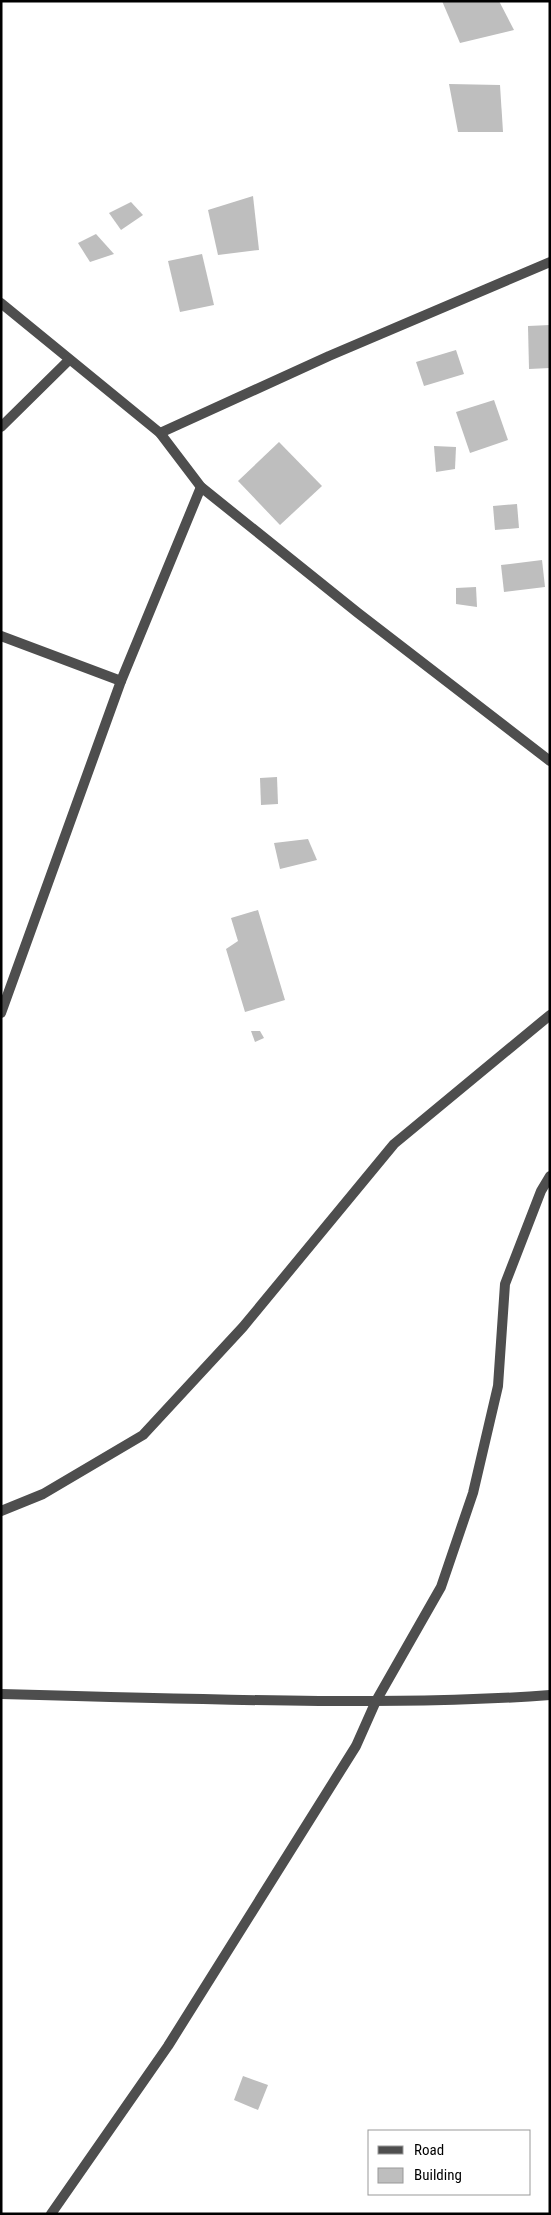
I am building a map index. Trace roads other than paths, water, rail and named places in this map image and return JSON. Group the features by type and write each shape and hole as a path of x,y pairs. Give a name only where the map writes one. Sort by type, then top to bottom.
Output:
{"street":[{"path":"160,433 329,356 550,262"},
{"path":"1,303 160,433 201,487 358,613 550,760"},
{"path":"1,427 69,360"},
{"path":"1,1013 120,681 201,487"},
{"path":"1,636 120,681"},
{"path":"1,1511 43,1494 143,1435 243,1327 394,1144 550,1016"},
{"path":"51,2214 168,2046 356,1746 376,1701 441,1587 473,1493 498,1386 505,1284 541,1191 550,1176"},
{"path":"1,1694 234,1700 376,1701 488,1700 550,1695"}]}
